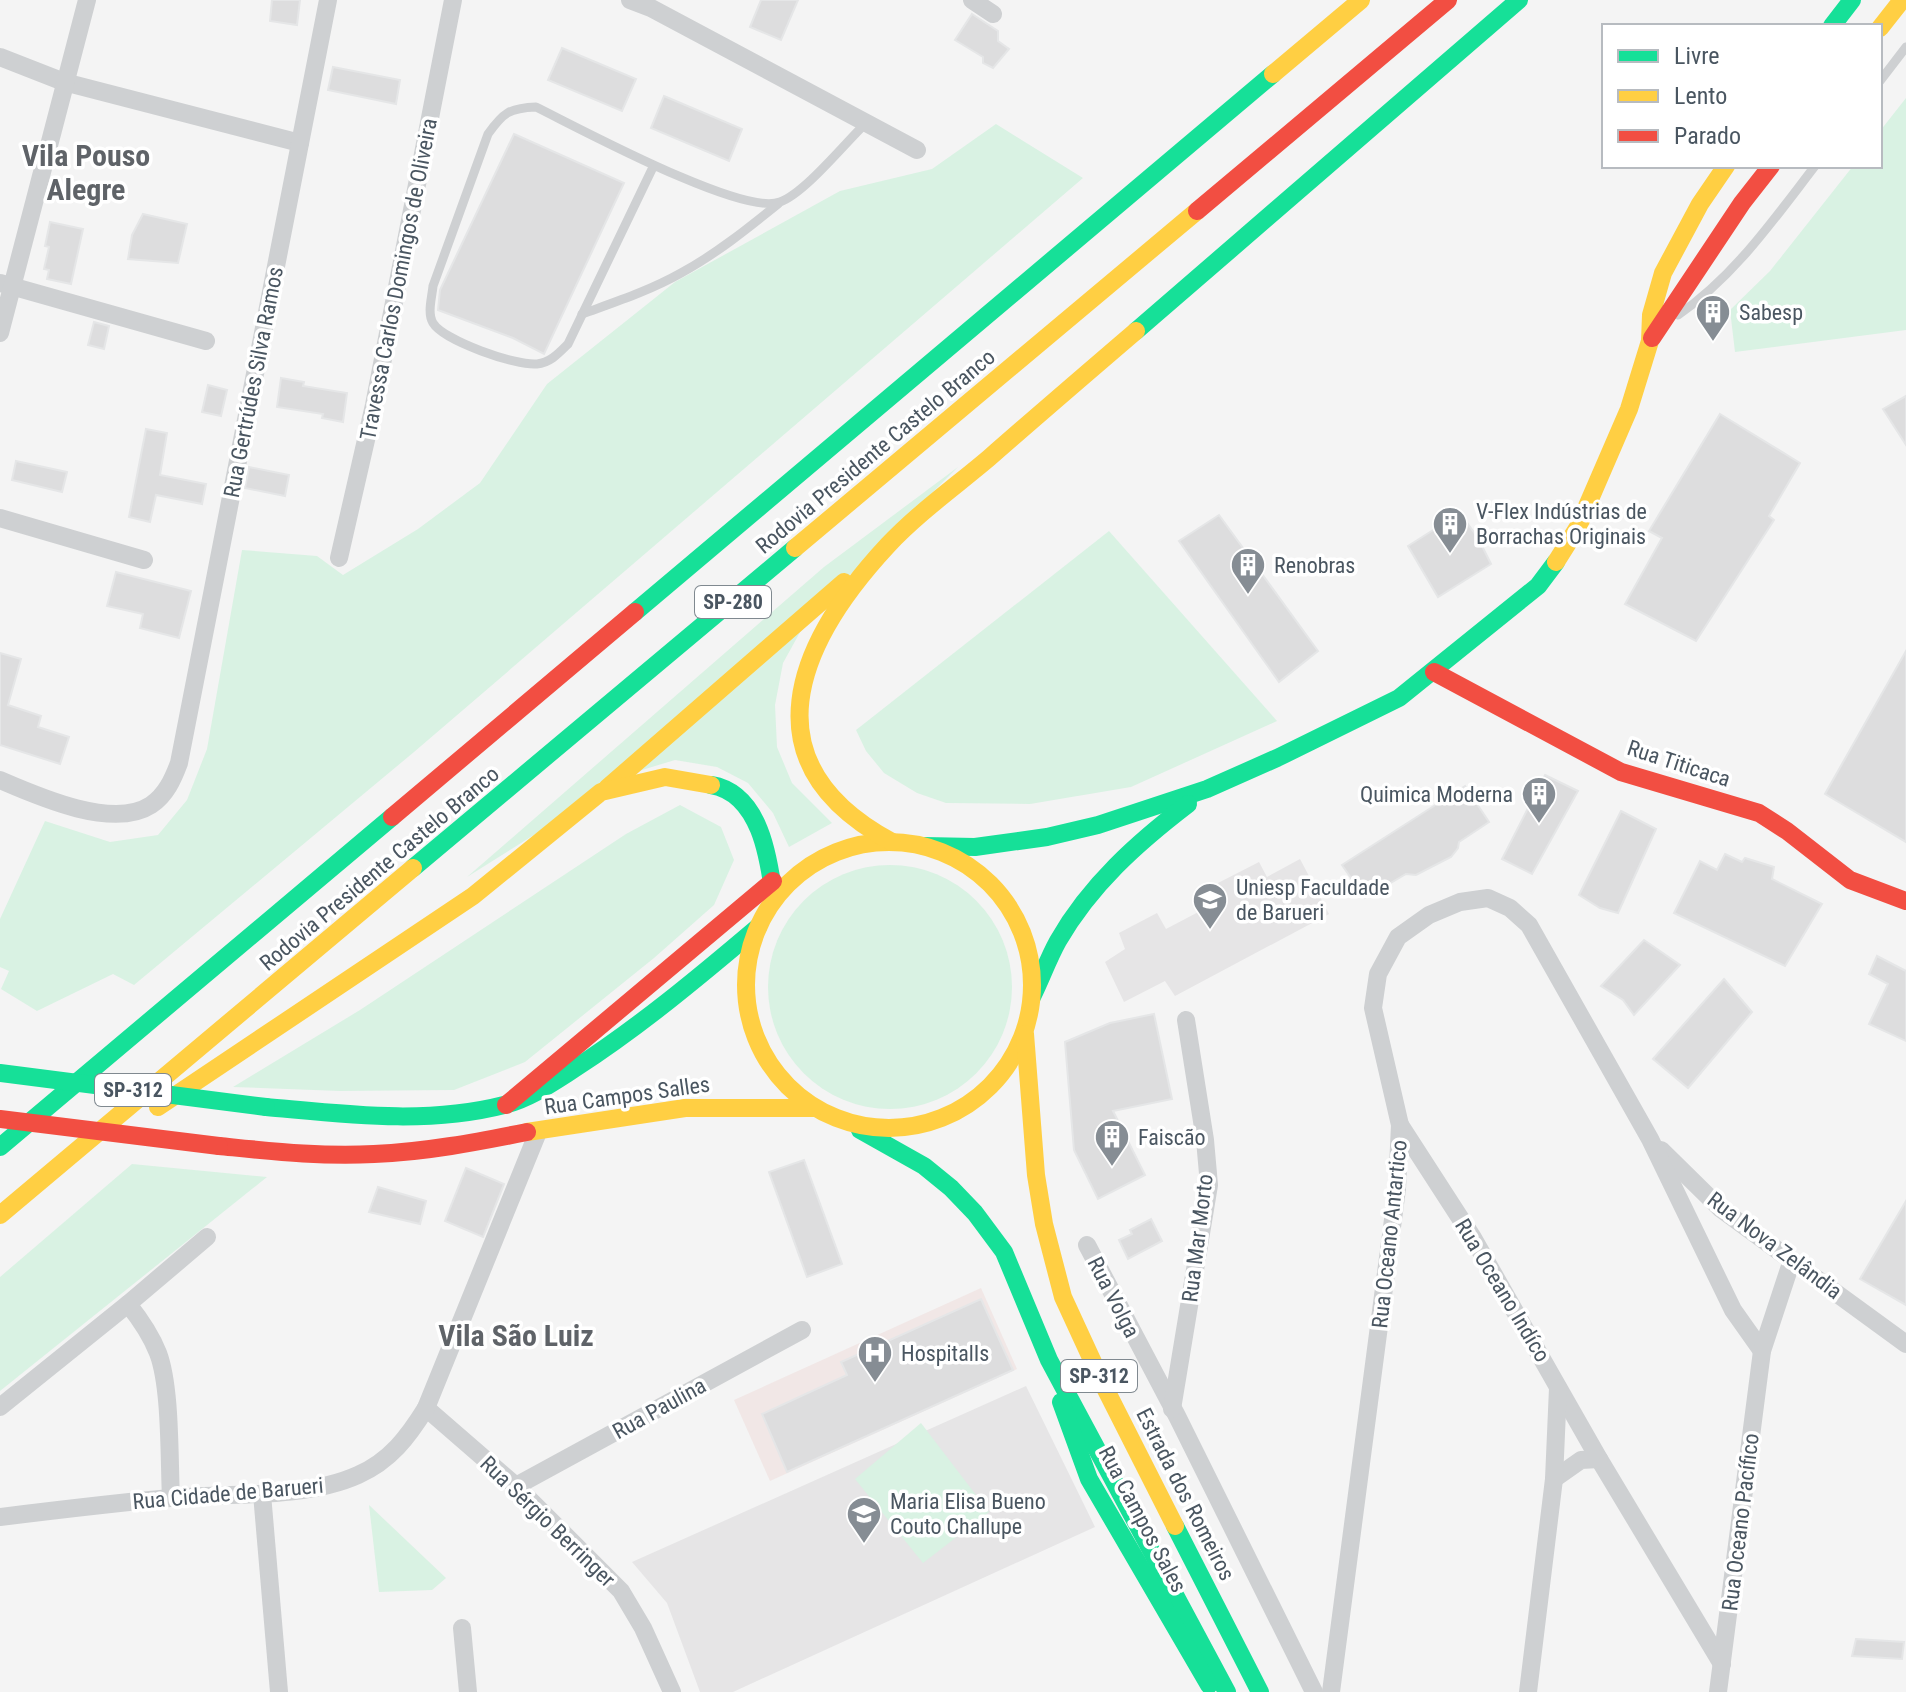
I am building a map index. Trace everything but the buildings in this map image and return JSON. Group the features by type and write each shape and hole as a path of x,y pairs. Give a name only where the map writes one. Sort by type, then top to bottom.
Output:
{"main road":[{"name":"Rodovia Presidente Castelo Branco","path":"0,1147 1361,0"},
{"name":"Rodovia Presidente Castelo Branco","path":"0,1215 1448,0"},
{"path":"15,1202 473,896 601,792 1519,0"},
{"path":"1834,24 1852,0"},
{"path":"1882,25 1902,0"},
{"path":"1654,334 1651,315 1663,273 1700,204 1725,168"},
{"path":"924,846 975,847 1047,837 1098,825 1207,789 1399,698 1434,672 1538,586 1564,552 1589,506 1629,409 1654,334 1742,203 1769,168"},
{"path":"889,544 835,614 811,655 799,693 798,730 808,763 829,797 856,821 892,842"},
{"name":"Rua Titicaca","path":"1434,672 1621,772 1759,813 1850,880 1906,901"},
{"path":"601,792 665,777 719,786 735,795 750,813 763,837 774,889 749,955 746,980 748,1011 756,1040 770,1066 790,1090 814,1108"},
{"path":"1032,997 1060,937 1115,863 1207,789"},
{"name":"SP-312","path":"774,889 817,862 866,844 892,842 924,846 951,856 976,871 997,890 1014,914 1026,940 1032,968 1032,997 1025,1033"},
{"path":"506,1105 774,889"},
{"name":"Rua Campos Salles","path":"0,1073 266,1107 373,1117 409,1118 506,1105 544,1087 628,1034 759,926"},
{"path":"845,1122 872,1128 900,1129 927,1124 953,1114 997,1081 1025,1033"},
{"name":"Estrada dos Romeiros","path":"1025,1033 1036,1175 1044,1224 1063,1297 1104,1386 1260,1692"},
{"name":"SP-312","path":"814,1108 924,1166 975,1213 1004,1252 1049,1360 1227,1692"},
{"name":"Rua Campos Salles","path":"0,1119 219,1146 343,1155 409,1151 454,1140 538,1132 680,1109 814,1108"},
{"name":"Rua Campos Sales","path":"1049,1360 1089,1479 1213,1692"}],"street":[{"path":"0,333 6,285 87,0"},
{"name":"Rua Gertrúdes Silva Ramos","path":"0,780 79,809 124,813 149,807 171,783 179,763 328,0"},
{"name":"Travessa Carlos Domingos de Oliveira","path":"339,558 374,405 453,0"},
{"path":"630,0 917,150"},
{"path":"972,0 993,14"},
{"path":"0,57 64,82 300,143"},
{"path":"6,285 206,341"},
{"path":"0,518 144,560"},
{"name":"Rua Oceano Antartico","path":"1331,1692 1397,1189 1400,1125 1373,1008 1378,974 1398,937 1429,915 1460,902 1488,898 1510,908 1529,925 1650,1139"},
{"name":"Rua Mar Morto","path":"1172,1409 1209,1185 1186,1020"},
{"name":"Rua Oceano Indíco","path":"1400,1125 1473,1238 1599,1459 1722,1664"},
{"name":"Rua Cidade de Barueri","path":"0,1517 171,1498 262,1494 331,1484 376,1466 394,1452 426,1408 538,1132"},
{"path":"1650,1139 1733,1310 1762,1351"},
{"name":"Rua Nova Zelândia","path":"1650,1139 1721,1209 1906,1344"},
{"path":"0,1407 207,1237"},
{"name":"Rua Volga","path":"1087,1245 1314,1692"},
{"name":"Rua Oceano Pacífico","path":"1718,1692 1762,1351 1792,1260"},
{"path":"128,1304 146,1328 159,1354 166,1403 171,1498"},
{"name":"Rua Paulina","path":"516,1486 802,1330"},
{"path":"1528,1692 1554,1479 1559,1385"},
{"name":"Rua Sérgio Berringer","path":"426,1408 516,1486 621,1591 643,1628 672,1692"},
{"path":"1554,1479 1581,1460 1599,1459"},
{"path":"262,1494 279,1692"},
{"path":"462,1628 468,1692"}],"lane":[{"path":"1882,78 1906,47"},
{"path":"654,165 568,344 553,359 536,364 504,359 451,338 433,323 430,311 433,286 488,134 501,117 517,108 536,107 654,165 727,194 760,204 778,204"},
{"path":"582,314 631,297 680,274 740,234 794,195 866,123"},
{"path":"1654,334 1715,285 1760,238 1813,168"},
{"name":"Rua Campos Salles","path":"483,1120 506,1105"}],"shaded area":[{"name":"Uniesp Faculdade de Barueri","path":"1300,859 1329,914 1175,996 1165,981 1124,1002 1105,962 1125,949 1119,933 1157,913 1166,929 1225,898 1218,883 1259,862 1267,877"},
{"name":"HospitalIs","path":"981,1288 1017,1369 770,1481 734,1400"},
{"name":"Maria Elisa Bueno Couto Challupe","path":"1026,1386 1095,1527 733,1692 700,1692 667,1603 632,1562"}],"green space":[{"path":"1906,98 1906,330 1735,352 1730,310 1770,271 1851,168 1882,168 1882,128"},
{"path":"996,124 1083,178 414,752 134,985 113,974 37,1011 1,989 9,971 0,967 0,919 45,821 110,842 158,835 187,800 207,749 242,550 317,556 343,575 418,529 480,483 547,384 675,282 840,191 932,169"},
{"path":"958,467 809,616 783,663 775,705 777,747 792,783 832,823 789,847 773,813 748,783 717,767 675,760 632,773 467,877 824,567"},
{"path":"1109,531 1277,721 1131,787 1030,804 946,803 917,793 884,773 866,751 856,730"},
{"path":"680,805 721,827 734,860 714,905 654,958 525,1062 454,1090 340,1091 233,1087 360,1010 626,834"},
{"path":"890,865 914,867 937,874 976,901 1003,940 1010,963 1010,1011 1003,1034 976,1073 937,1100 914,1107 890,1109 866,1107 843,1100 804,1073 777,1034 770,1011 768,987 770,963 777,940 804,901 843,874 866,867"},
{"path":"132,1164 267,1177 0,1391 0,1277"},
{"path":"921,1423 989,1512 923,1563 855,1479"},
{"path":"369,1505 446,1578 432,1590 379,1592"}],"traffic: fast":[{"path":"1136,331 1519,0"},
{"path":"1834,24 1852,0"},
{"path":"635,612 1273,74"},
{"path":"413,868 795,548"},
{"path":"924,846 975,847 1047,837 1098,825 1207,789 1277,758 1399,698 1538,586 1556,562"},
{"path":"711,785 741,800 751,814 765,847 774,898"},
{"path":"1032,997 1058,941 1085,901 1133,850 1188,804"},
{"path":"0,1147 392,817"},
{"path":"266,1107 355,1115 415,1116 475,1111 513,1102 549,1085 622,1036 758,927"},
{"path":"0,1073 266,1107"},
{"path":"860,1130 924,1166 951,1188 975,1213 1004,1252 1049,1360 1227,1692"},
{"path":"1061,1402 1089,1479 1209,1685"},
{"path":"1175,1526 1260,1692"}],"traffic: slow":[{"path":"1273,74 1361,0"},
{"path":"1882,25 1902,0"},
{"path":"1556,562 1578,527 1629,409 1650,341 1651,315 1663,273 1700,204 1725,168"},
{"path":"795,548 1197,211"},
{"path":"892,842 846,811 816,776 802,739 800,701 810,662 829,622 856,583 900,533 1136,331"},
{"path":"607,788 844,582"},
{"path":"158,1107 473,896 601,792 665,777 711,785"},
{"path":"889,842 917,845 944,853 980,874 1000,894 1026,943 1032,985 1029,1013 1021,1040 1000,1076 980,1096 931,1122 889,1128 861,1125 834,1117 798,1096 778,1076 752,1027 746,985 749,957 757,930 778,894 798,874 847,848 889,842"},
{"path":"0,1215 413,868"},
{"path":"1025,1034 1036,1175 1044,1224 1063,1297 1175,1526"},
{"path":"527,1132 685,1108 814,1108"}],"traffic: jam":[{"path":"1197,211 1448,0"},
{"path":"1652,338 1742,203 1769,168"},
{"path":"392,817 635,612"},
{"path":"1434,672 1621,772 1759,813 1850,880 1906,901"},
{"path":"506,1105 773,881"},
{"path":"0,1119 219,1146"},
{"path":"219,1146 355,1155 432,1149 527,1132"}],"place":[{"name":"Sabesp","path":"1713,343"},
{"name":"V-Flex Indústrias de Borrachas Originais","path":"1450,555"},
{"name":"Renobras","path":"1248,596"},
{"name":"Quimica Moderna","path":"1539,825"},
{"name":"Uniesp Faculdade de Barueri","path":"1210,931"},
{"name":"Faiscão","path":"1112,1168"},
{"name":"HospitalIs","path":"875,1384"},
{"name":"Maria Elisa Bueno Couto Challupe","path":"864,1545"}],"district":[{"name":"Vila Pouso Alegre","path":"86,173"},
{"name":"Vila São Luiz","path":"516,1336"}]}
